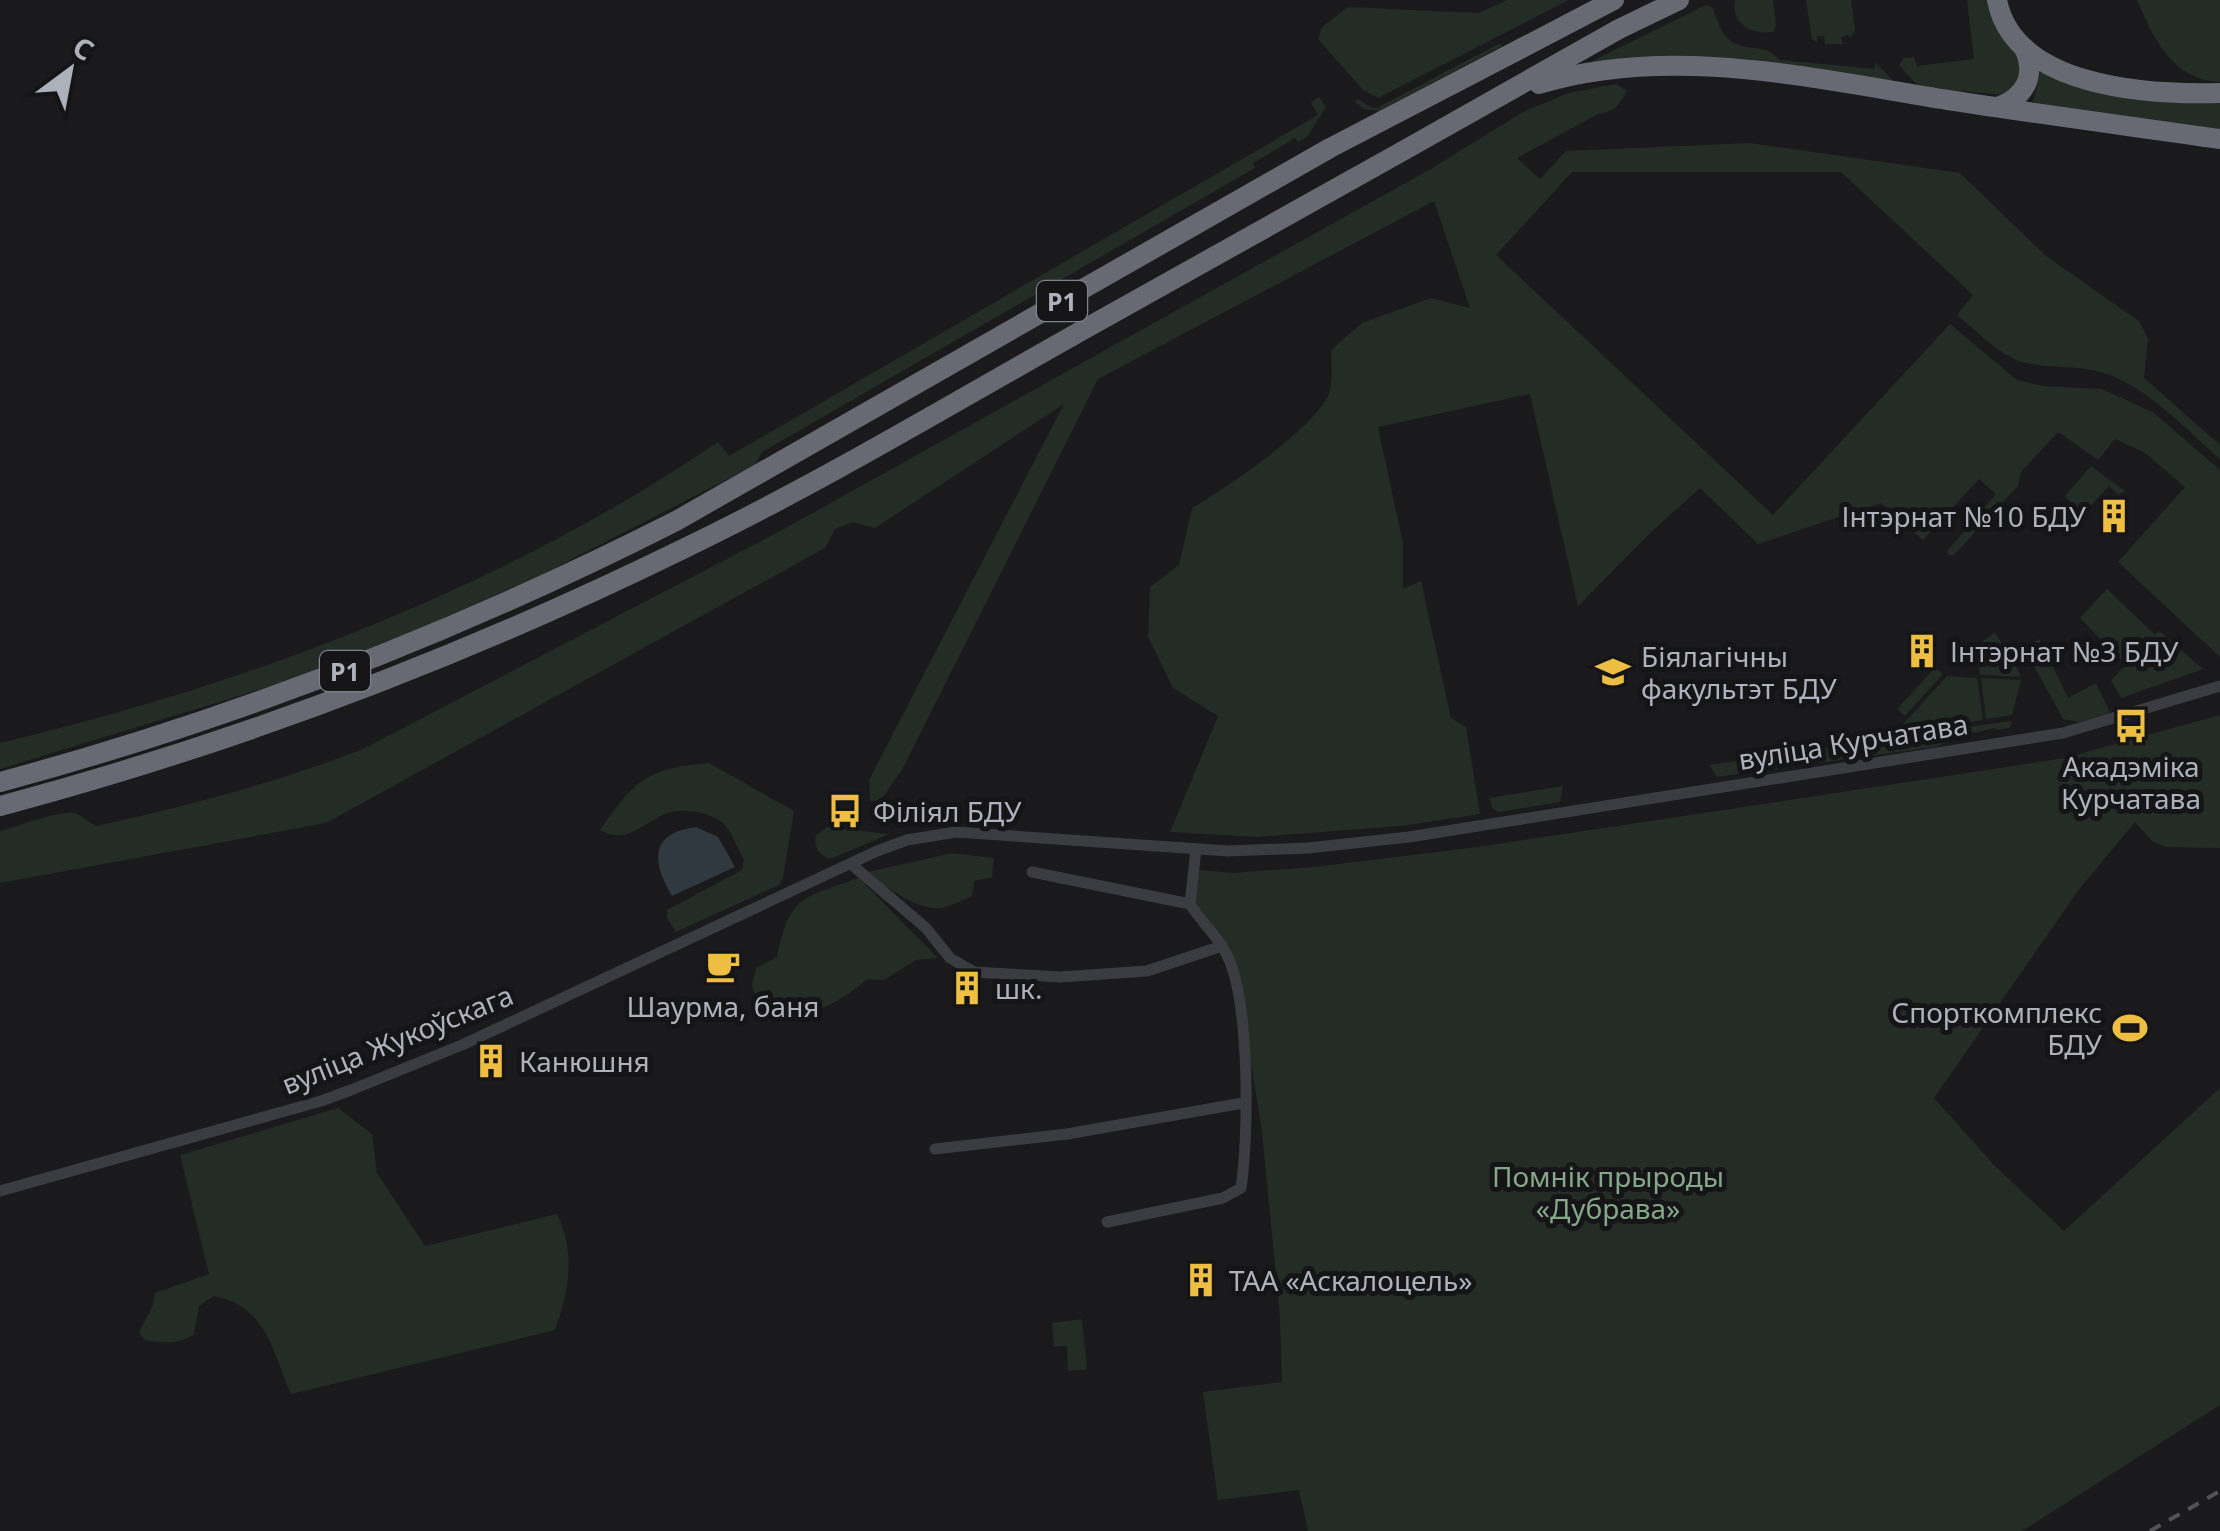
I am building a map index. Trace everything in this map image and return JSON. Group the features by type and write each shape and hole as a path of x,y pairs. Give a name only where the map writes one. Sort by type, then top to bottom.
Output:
{"highway":[{"name":"Р1","path":"0,782 284,695 464,623 568,576 676,521 1330,148 1614,0"},
{"name":"Р1","path":"0,806 79,786 290,717 504,632 687,547 847,463 1619,29 1679,0"},
{"path":"1996,108 2015,101 2023,93 2031,68 2024,48 2005,24 1997,0"},
{"path":"2024,48 2063,71 2100,83 2172,94 2220,93"},
{"path":"1504,94 1596,72 1649,65 1694,66 1812,78 2220,140"}],"street":[{"name":"вуліца Курчатава","path":"1196,849 1308,848 1489,825 2063,733 2220,686"},
{"name":"вуліца Жукоўскага","path":"0,1191 321,1102 462,1045 907,840 956,832 1196,849"},
{"path":"1190,904 1196,849"},
{"path":"851,864 926,928 950,958 974,972 1060,977 1147,971 1222,946"},
{"path":"1032,872 1190,904 1229,958 1236,985 1244,1044 1246,1152 1240,1188 1223,1198 1107,1222"},
{"path":"935,1149 1067,1134 1244,1104"}],"green space":[{"path":"1507,0 1569,0 1378,98 1363,90 1318,39 1322,27 1348,7 1479,13"},
{"path":"1735,0 1773,0 1773,32 1757,32 1744,26 1736,16"},
{"path":"1806,0 1851,0 1855,30 1850,38 1841,38 1843,44 1825,44 1824,36 1817,36 1817,42 1812,39"},
{"path":"1967,0 1988,0 1995,22 2019,55 2021,79 2005,95 1919,87 1899,65 1904,58 1914,57 1917,66 1974,59"},
{"path":"2137,0 2220,0 2220,82 2203,80 2177,65 2158,43"},
{"path":"1706,5 1712,7 1723,32 1734,43 1764,50 1780,60 1875,69 1875,62 1894,82 1593,66 1592,61"},
{"path":"1500,43 1502,46 1379,111 1364,109 1355,102 1358,99 1377,108"},
{"path":"2041,70 2128,97 2172,102 2220,99 2220,133 2033,102"},
{"path":"1616,84 1627,91 1613,110 1598,114 1517,158 1540,179 1566,151 1749,143 1960,173 2046,256 2139,321 2148,339 2144,378 2220,445 2220,459 2168,412 2125,382 2099,372 2019,361 1994,347 1957,315 1973,295 1841,172 1572,172 1496,255 1773,515 1950,324 2017,380 2043,386 2101,389 2154,413 2220,470 2220,657 2118,562 2185,487 2145,453 2115,439 2098,460 2058,432 2021,472 2018,486 1954,555 1948,555 1948,550 1996,494 1979,479 1923,540 1881,503 1758,544 1700,488 1578,606 1530,394 1378,427 1403,543 1403,589 1421,581 1451,718 1466,727 1480,814 1401,826 1256,837 1170,832 1218,716 1173,688 1148,637 1150,587 1179,565 1192,508 1270,455 1323,404 1331,385 1331,350 1362,323 1431,298 1470,308 1434,201 1098,379 902,770 880,801 870,801 869,780 1064,404 875,528 853,522 835,529 825,548 326,823 0,883 0,831 69,812 96,826 264,783 363,749 782,530 1429,170 1523,112 1569,93"},
{"path":"1319,97 1326,107 1307,137 1298,142 1295,138 1253,163 1255,168 762,452 755,465 549,571 340,665 0,769 0,743 188,691 373,625 551,542 718,442 729,456 1318,115 1311,102"},
{"path":"2091,466 2125,491 2118,495 2109,486 2083,514 2065,496"},
{"path":"2107,589 2155,635 2159,631 2203,669 2121,698 2111,680 2126,665 2080,618"},
{"path":"1995,632 2021,677 1980,675 1979,663 1990,649 1985,644 1974,656 1969,652"},
{"path":"2039,639 2068,698 2096,683 2110,713 2079,722 2063,719 2024,648"},
{"path":"1935,668 1943,674 1905,716 1897,709"},
{"path":"1947,676 1977,678 1983,720 1897,731"},
{"path":"1981,678 2021,680 2012,715 1986,719"},
{"name":"Помнік прыроды «Дубрава»","path":"2220,715 2220,848 2167,847 2153,842 2135,822 2080,888 1934,1098 1994,1165 2064,1231 2220,1088 2220,1405 2022,1531 1308,1531 1299,1490 1218,1500 1203,1392 1282,1382 1280,1317 1262,1131 1235,963 1194,904 1199,870 1233,873 1314,867 1717,811 2065,758"},
{"path":"2012,721 2010,728 1960,736 1959,728"},
{"path":"1952,729 1954,740 1934,747 1717,777 1709,765"},
{"path":"709,763 794,811 783,877 779,885 676,932 667,918 667,910 742,870 744,860 728,829 712,817 679,811 626,834 600,830 623,799 644,780 671,769"},
{"path":"1563,786 1560,802 1499,812 1493,809 1489,798"},
{"path":"827,827 889,834 830,859 820,853 815,843 816,835"},
{"path":"952,853 994,858 992,877 974,881 972,896 941,908 912,902 868,872"},
{"path":"859,878 938,958 916,960 884,980 867,979 844,997 819,1009 764,1021 752,985 756,968 777,957 794,910 811,895"},
{"path":"338,1108 372,1134 377,1173 425,1246 557,1214 567,1243 568,1272 555,1330 291,1394 265,1332 245,1309 231,1301 214,1296 199,1306 194,1334 189,1338 171,1342 145,1340 139,1333 155,1293 209,1274 180,1155"},
{"path":"1082,1319 1087,1369 1068,1371 1067,1346 1054,1347 1052,1323"}],"shaded area":[{"path":"696,827 718,837 735,867 672,896 660,871 659,851 670,835"}],"railway":[{"path":"2150,1531 2220,1491"}],"place":[{"name":"Інтэрнат №10 БДУ","path":"2114,516"},
{"name":"Інтэрнат №3 БДУ","path":"1922,651"},
{"name":"Біялагічны факультэт БДУ","path":"1613,672"},
{"name":"Акадэміка Курчатава","path":"2131,726"},
{"name":"Філіял БДУ","path":"845,811"},
{"name":"Шаурма, баня","path":"723,966"},
{"name":"шк.","path":"967,988"},
{"name":"Спорткомплекс БДУ","path":"2130,1028"},
{"name":"Канюшня","path":"491,1061"},
{"name":"ТАА «Аскалоцель»","path":"1201,1280"}]}
